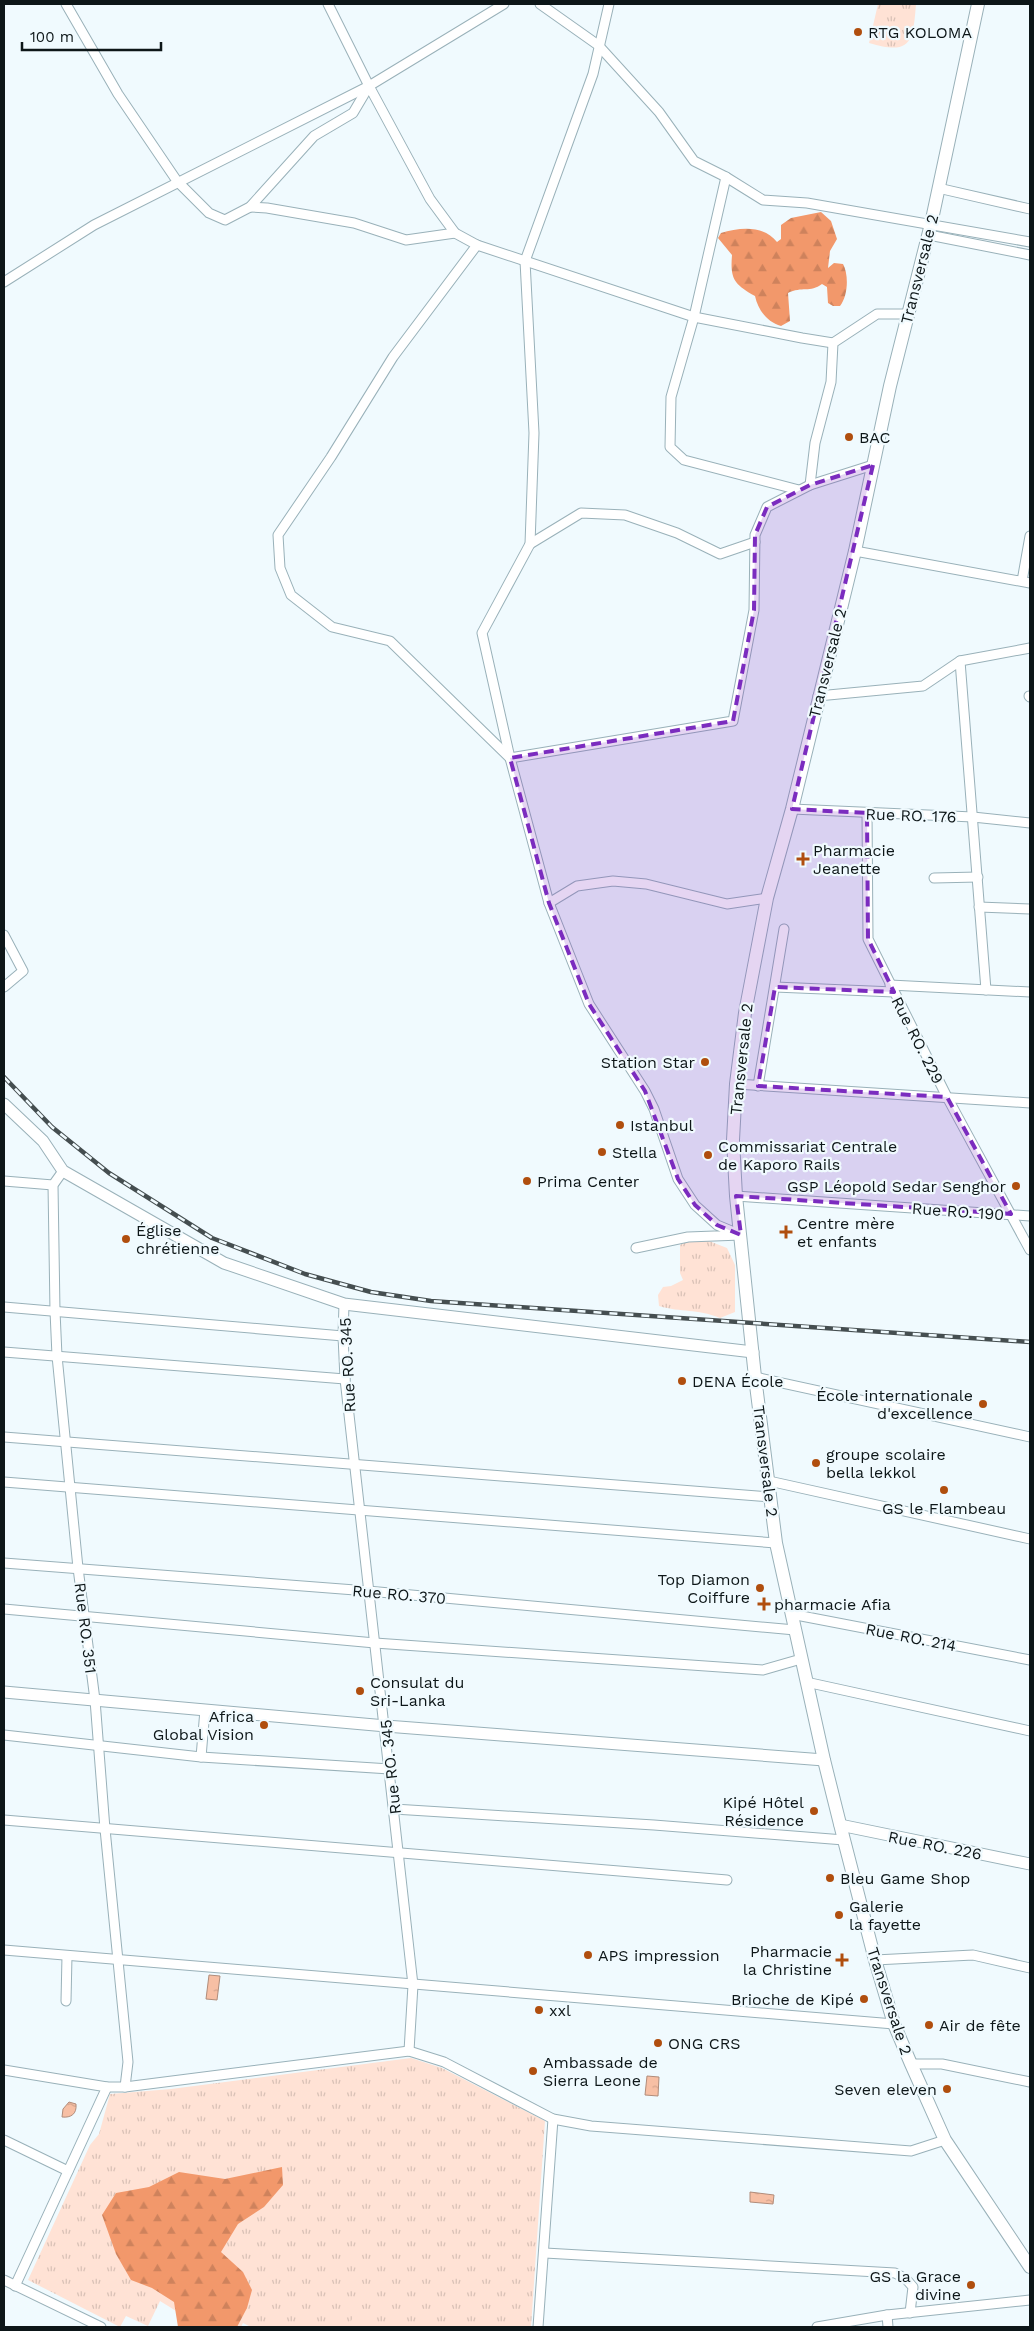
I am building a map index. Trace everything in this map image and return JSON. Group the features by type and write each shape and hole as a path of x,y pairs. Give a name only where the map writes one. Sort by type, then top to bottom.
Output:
{"main road":[{"name":"Transversale 2","path":"978,4 930,229 908,314 855,551 818,696 792,809 767,898 745,1013 736,1084 734,1140 736,1196 740,1235 755,1377 776,1543 824,1760 875,1960 894,2024 945,2140 1030,2267"}],"street":[{"path":"66,4 118,94 178,181 209,213 225,220 250,207 314,136 353,113 368,86"},
{"path":"328,4 368,86 430,199 455,233 477,245 694,317 802,338 833,342 877,314 908,314"},
{"path":"4,282 94,225 368,86 504,4"},
{"path":"540,4 598,45 659,112 694,161 726,177 763,200 807,203 930,229 1030,255"},
{"path":"609,4 598,45 593,74 525,261 534,433 530,544 482,633 510,758 549,903 589,1004 645,1091 654,1109 678,1179 695,1205 717,1225 740,1235"},
{"path":"726,177 694,317 671,398 670,446 684,460 799,490"},
{"path":"938,188 1030,209"},
{"path":"250,207 267,208 354,223 406,240 455,233"},
{"path":"930,229 1030,242"},
{"path":"477,245 393,357 331,457 278,535 280,568 290,596 332,627 390,641 510,758"},
{"path":"810,485 815,443 831,382 833,342"},
{"path":"510,758 733,721 754,610 755,535 767,508 810,485 873,465"},
{"path":"530,544 581,513 626,516 678,533 720,554 754,542"},
{"path":"855,551 1026,582 1030,536"},
{"path":"818,696 923,686 960,660 1030,648"},
{"path":"960,660 986,990"},
{"name":"Rue RO. 176","path":"792,809 973,817 1030,823"},
{"name":"Rue RO. 229","path":"867,813 868,940 947,1097 1030,1250"},
{"path":"934,878 978,877"},
{"path":"549,903 577,886 613,881 646,884 727,904 767,898"},
{"path":"979,907 1030,909"},
{"path":"758,1086 784,929"},
{"path":"4,935 23,971 4,987"},
{"path":"775,988 892,988 1030,992"},
{"path":"736,1084 1030,1103"},
{"path":"4,1104 43,1141 63,1171 224,1263 344,1304 753,1352"},
{"path":"4,1181 54,1185 63,1171"},
{"name":"Rue RO. 351","path":"54,1185 57,1356 78,1568 95,1700 105,1829 128,2062 125,2087"},
{"name":"Rue RO. 190","path":"736,1196 1030,1216"},
{"path":"636,1248 688,1237 740,1235"},
{"name":"Rue RO. 345","path":"344,1304 345,1379 356,1463 368,1591 386,1726 413,1985 409,2051"},
{"path":"4,1307 343,1336"},
{"path":"4,1352 345,1379"},
{"path":"755,1377 1030,1437"},
{"path":"4,1437 356,1463 770,1497"},
{"path":"769,1481 1030,1539"},
{"path":"4,1482 776,1543"},
{"name":"Rue RO. 370","path":"4,1563 368,1591 794,1630"},
{"path":"4,1609 375,1643 763,1670 801,1659"},
{"name":"Rue RO. 214","path":"791,1614 1030,1660"},
{"path":"806,1682 1030,1731"},
{"path":"4,1692 386,1726 824,1760"},
{"path":"201,1756 205,1710"},
{"path":"4,1735 201,1756 390,1769"},
{"path":"394,1809 654,1825 844,1840"},
{"path":"4,1820 727,1880"},
{"name":"Rue RO. 226","path":"840,1825 1030,1864"},
{"path":"4,1950 894,2024"},
{"path":"875,1960 973,1955 1030,1968"},
{"path":"66,2000 67,1956"},
{"path":"4,2070 107,2087 125,2087 409,2051 444,2062 553,2119 591,2126 911,2151 945,2140"},
{"path":"911,2064 942,2064 1030,2082"},
{"path":"15,2286 107,2087"},
{"path":"538,2327 545,2253 553,2119"},
{"path":"4,2140 68,2171"},
{"path":"545,2253 895,2272 906,2279 913,2287 910,2313"},
{"path":"4,2280 101,2327"},
{"path":"817,2327 910,2313 1030,2300"},
{"path":"887,2316 888,2327"}],"highlighted area":[{"path":"873,465 792,809 867,813 868,939 894,992 775,987 758,1086 947,1097 1011,1214 736,1196 741,1235 717,1225 695,1205 678,1179 645,1091 589,1004 549,903 510,758 733,721 754,610 755,535 767,507 810,485"}],"green space":[{"path":"878,4 916,4 913,28 908,42 894,48 869,43"},
{"path":"821,212 831,221 837,239 830,251 828,268 834,263 843,264 845,269 847,279 843,302 840,306 833,306 828,303 827,287 822,284 814,288 793,291 788,293 790,321 781,326 771,322 758,306 755,296 742,288 735,280 732,270 732,255 718,238 721,233 728,231 751,229 759,230 772,236 777,242 781,239 781,225 791,218"},
{"path":"688,1240 709,1241 727,1248 735,1265 735,1312 720,1318 704,1313 659,1306 658,1295 663,1287 671,1286 683,1280 680,1273 680,1245"},
{"path":"411,2058 442,2068 545,2121 531,2327 251,2327 243,2323 241,2327 202,2327 160,2301 148,2326 126,2316 120,2327 28,2280 90,2145 99,2134 110,2094 171,2089"},
{"path":"282,2167 283,2185 264,2207 238,2224 221,2252 243,2272 252,2290 247,2308 237,2327 178,2327 174,2302 152,2288 131,2280 116,2254 102,2215 116,2193 149,2187 179,2172 225,2179"},
{"path":"358,2310 384,2327 347,2327"}],"water":[{"path":"209,1975 220,1976 217,2000 206,1999"},
{"path":"647,2076 659,2077 658,2096 645,2095"},
{"path":"69,2102 76,2104 76,2110 71,2116 62,2117 63,2109"},
{"path":"750,2192 774,2195 773,2204 750,2202"}],"railway":[{"path":"4,1077 52,1127 109,1173 212,1238 305,1274 371,1292 431,1301 1030,1342"}],"place":[{"name":"RTG KOLOMA","path":"858,32"},
{"name":"BAC","path":"849,437"},
{"name":"Pharmacie Jeanette","path":"803,859"},
{"name":"Station Star","path":"705,1062"},
{"name":"Istanbul","path":"620,1125"},
{"name":"Stella","path":"602,1152"},
{"name":"Commissariat Centrale de Kaporo Rails","path":"708,1155"},
{"name":"Prima Center","path":"527,1181"},
{"name":"GSP Léopold Sedar Senghor","path":"1016,1186"},
{"name":"Centre mère et enfants","path":"786,1232"},
{"name":"Église chrétienne","path":"126,1239"},
{"name":"DENA École","path":"682,1381"},
{"name":"École internationale d'excellence","path":"983,1404"},
{"name":"groupe scolaire bella lekkol","path":"816,1463"},
{"name":"GS le Flambeau","path":"944,1490"},
{"name":"Top Diamon Coiffure","path":"760,1588"},
{"name":"pharmacie Afia","path":"764,1604"},
{"name":"Consulat du Sri-Lanka","path":"360,1691"},
{"name":"Africa Global Vision","path":"264,1725"},
{"name":"Kipé Hôtel Résidence","path":"814,1811"},
{"name":"Bleu Game Shop","path":"830,1878"},
{"name":"Galerie la fayette","path":"839,1915"},
{"name":"APS impression","path":"588,1955"},
{"name":"Pharmacie la Christine","path":"842,1960"},
{"name":"Brioche de Kipé","path":"864,1999"},
{"name":"xxl","path":"539,2010"},
{"name":"Air de fête","path":"929,2025"},
{"name":"ONG CRS","path":"658,2043"},
{"name":"Ambassade de Sierra Leone","path":"533,2071"},
{"name":"Seven eleven","path":"947,2089"},
{"name":"GS la Grace divine","path":"971,2285"}]}
